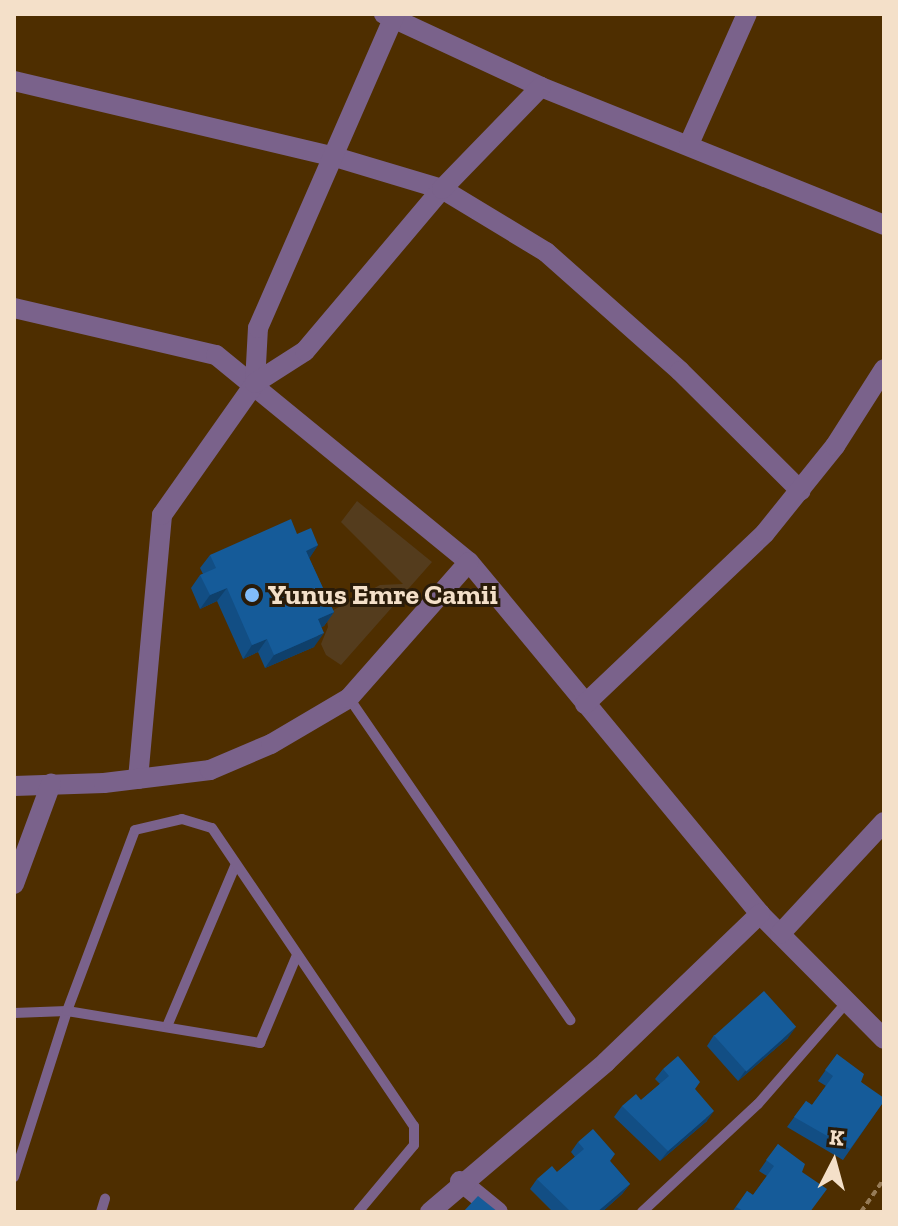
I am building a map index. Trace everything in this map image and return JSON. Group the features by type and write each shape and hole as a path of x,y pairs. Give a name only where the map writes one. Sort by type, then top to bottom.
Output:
{"street":[{"path":"689,144 747,14"},
{"path":"255,383 258,328 335,157 391,16 541,87 884,225"},
{"path":"14,81 335,157 442,189 546,252 680,371 801,491"},
{"path":"138,779 162,515 255,383 305,351 442,189 541,87"},
{"path":"14,308 216,355 255,383 469,562 760,914 884,1039"},
{"path":"585,704 727,574 801,491 882,379"},
{"path":"14,786 138,779 210,770 271,744 349,698 469,562"},
{"path":"14,884 51,784"},
{"path":"780,934 884,822"},
{"path":"430,1212 460,1181 606,1062 760,914"},
{"path":"460,1181 498,1212"}],"lane":[{"path":"349,698 570,1020"},
{"path":"14,1177 67,1011 135,830 182,819 212,828 414,1126 414,1145 358,1212"},
{"path":"168,1024 235,866"},
{"path":"14,1013 67,1011 168,1024 260,1043 297,955"},
{"path":"642,1212 758,1104 848,1001"},
{"path":"101,1212 105,1199"}],"path":[{"path":"861,1212 884,1179"}],"shaded area":[{"path":"357,501 432,562 341,665 326,655 321,644 328,627 326,614 380,585 403,584 341,522"}],"building":[{"name":"Yunus Emre Camii","path":"291,519 297,534 311,528 318,545 306,551 334,612 318,619 324,633 274,655 267,639 252,645 227,588 210,595 200,575 216,568 210,555"},
{"path":"764,991 796,1027 746,1072 714,1036"},
{"path":"837,1054 864,1074 861,1082 884,1098 850,1149 794,1117 806,1101 812,1105 833,1076 825,1070"},
{"path":"678,1056 700,1082 695,1089 714,1111 668,1151 622,1106 636,1094 641,1100 669,1076 663,1069"},
{"path":"593,1129 615,1154 610,1161 630,1184 597,1212 571,1212 537,1179 552,1166 557,1172 584,1149 578,1142"},
{"path":"778,1144 805,1164 802,1172 827,1189 810,1212 745,1212 736,1207 747,1191 753,1195 774,1166 766,1160"},
{"path":"478,1196 498,1212 463,1212"}],"place":[{"name":"Yunus Emre Camii","path":"252,595"}]}
